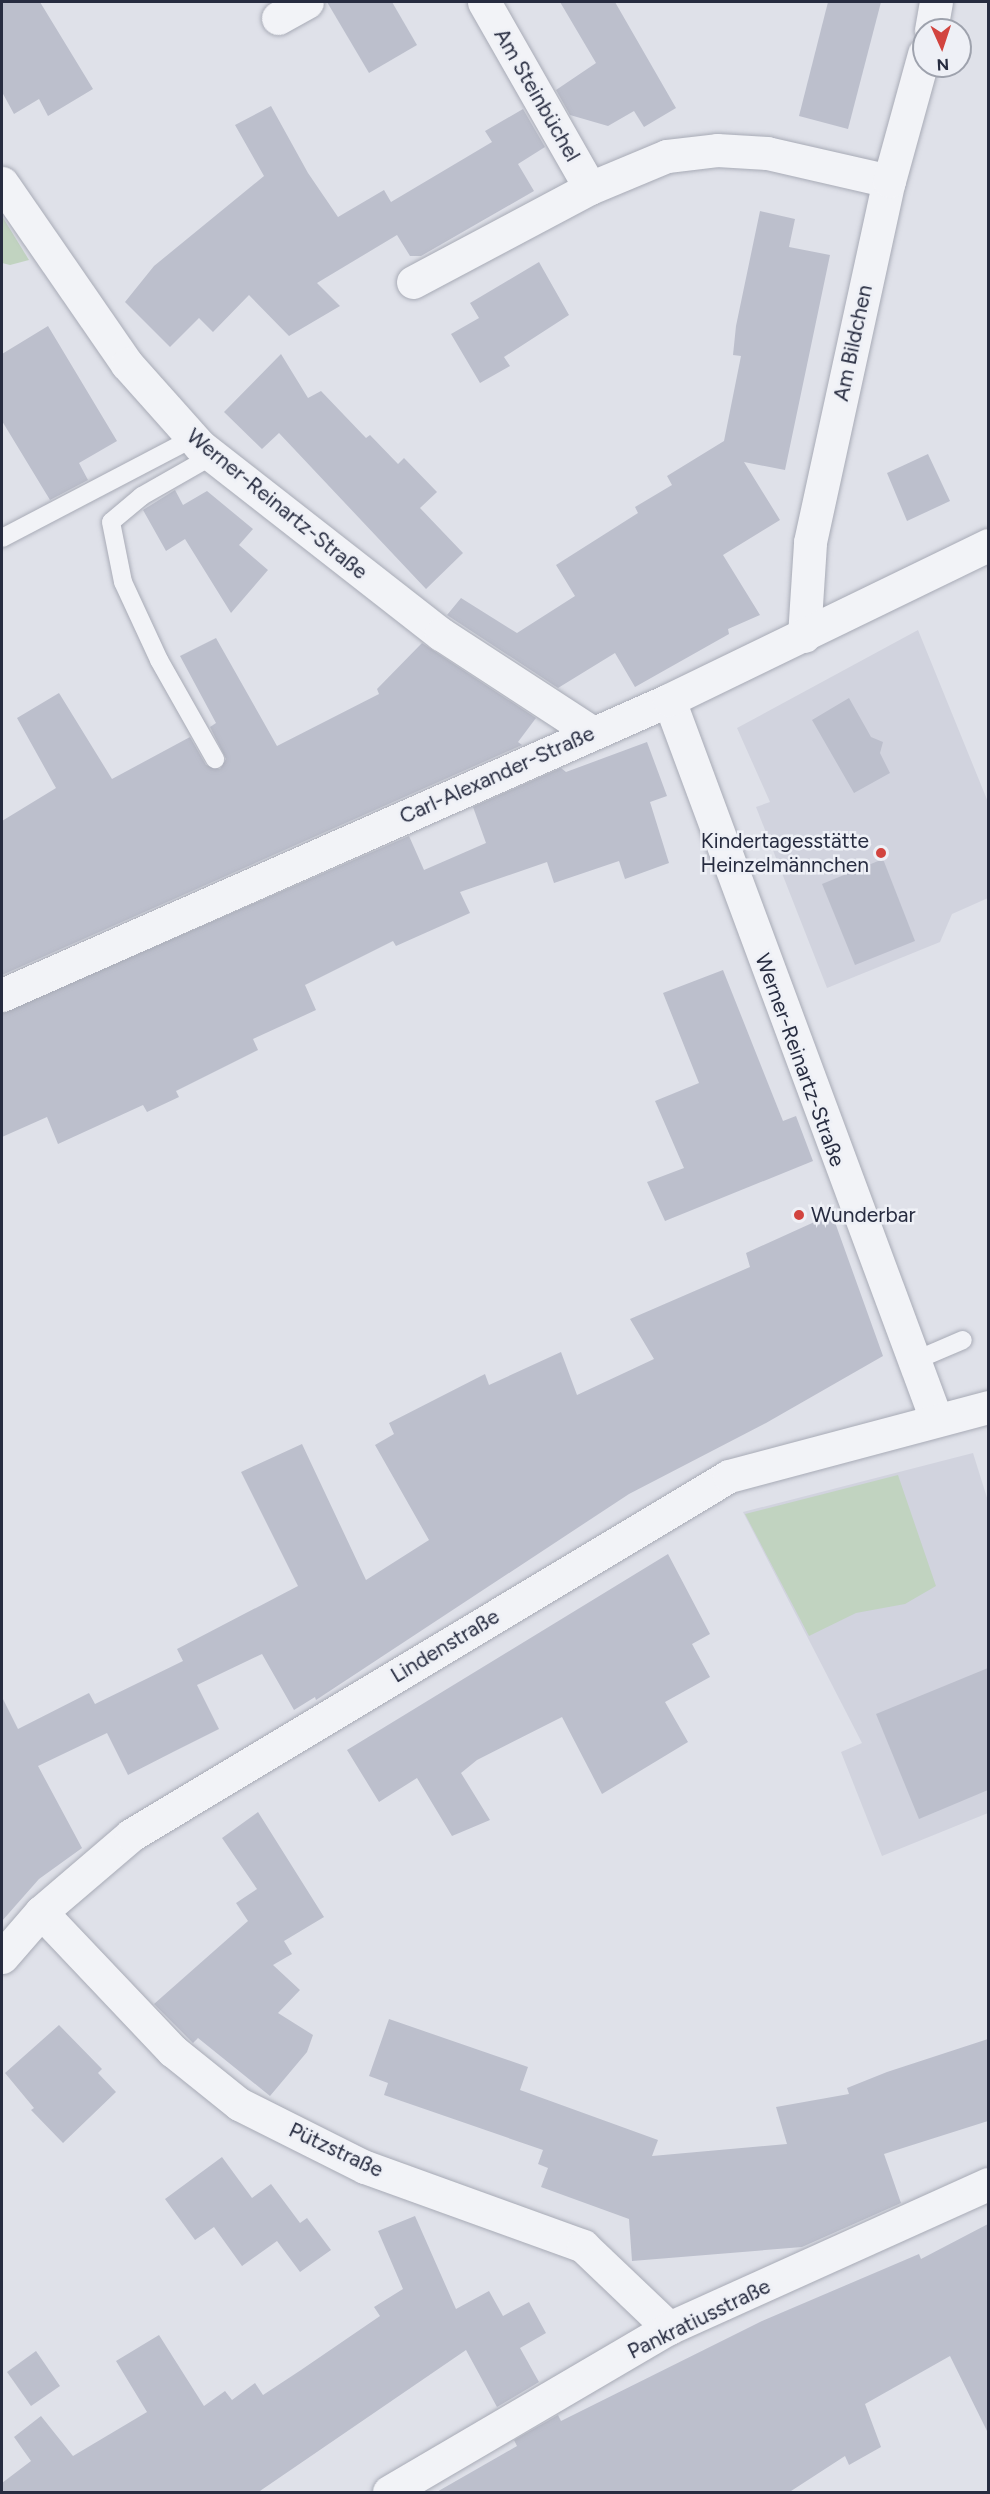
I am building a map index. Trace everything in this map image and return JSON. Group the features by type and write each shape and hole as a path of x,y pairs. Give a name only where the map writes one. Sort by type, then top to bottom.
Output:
{"street":[{"path":"278,18 307,2"},
{"name":"Am Steinbüchel","path":"484,2 590,188"},
{"path":"933,18 936,2"},
{"name":"Am Bildchen","path":"804,636 810,542 889,181 917,78"},
{"path":"413,282 590,188 667,156 717,150 767,153 889,181"},
{"name":"Werner-Reinartz-Straße","path":"2,183 127,364 202,447 441,634 593,733"},
{"name":"Carl-Alexander-Straße","path":"2,995 669,700 988,545"},
{"name":"Werner-Reinartz-Straße","path":"669,700 936,1419"},
{"name":"Lindenstraße","path":"2,1957 41,1912 130,1835 729,1476 988,1407"},
{"name":"Pützstraße","path":"41,1912 173,2051 238,2104 365,2167 583,2246 669,2328"},
{"name":"Pankratiusstraße","path":"389,2493 669,2328 988,2184"}],"lane":[{"path":"2,538 202,447"},
{"path":"202,447 111,522 123,582 159,660 215,759"},
{"path":"914,1361 963,1340"}],"shaded area":[{"name":"Kindertagesstätte Heinzelmännchen","path":"918,630 988,802 988,898 952,914 940,942 827,988 756,807 770,802 737,728"},
{"path":"973,1453 988,1501 988,1813 882,1856 841,1752 862,1743 743,1512"}],"green space":[{"path":"2,216 29,260 10,265 2,263"},
{"path":"898,1475 936,1586 905,1604 856,1613 809,1636 745,1514"}],"building":[{"path":"2,2 40,2 93,89 48,116 39,99 14,114 2,92"},
{"path":"327,2 392,2 417,45 369,73"},
{"path":"560,2 615,2 676,108 644,127 634,111 608,126 570,115 556,90 596,63"},
{"path":"828,2 881,2 848,129 799,116"},
{"path":"271,106 308,173 338,217 384,190 391,202 492,142 485,131 523,109 545,147 518,164 534,191 421,256 410,256 397,235 317,283 340,306 289,336 249,295 213,332 199,318 170,347 125,302 154,266 264,176 235,125"},
{"path":"760,211 795,219 789,247 830,255 785,470 744,462 780,520 723,555 760,615 728,629 729,634 635,687 615,653 558,688 447,615 461,598 517,633 575,596 556,565 638,513 635,507 672,485 667,476 724,441 741,356 733,355 736,326"},
{"path":"539,262 569,315 504,357 510,366 480,383 451,334 479,318 470,303"},
{"path":"48,326 117,441 79,463 88,480 50,500 2,421 2,354"},
{"path":"281,354 308,398 321,391 366,438 370,435 398,464 404,458 437,492 420,508 463,553 426,589 279,433 262,449 224,412"},
{"path":"928,454 950,501 907,521 887,473"},
{"path":"175,490 183,505 207,491 253,529 239,545 268,570 231,613 185,539 166,551 143,510"},
{"path":"216,638 277,746 379,694 377,689 422,643 536,718 518,742 522,745 2,975 2,821 56,788 17,718 59,693 112,779 190,737 206,765 220,769 226,759 210,727 216,723 180,656"},
{"path":"849,698 871,737 883,742 880,753 890,773 854,793 812,720"},
{"path":"647,742 667,796 650,802 669,863 625,879 619,861 554,883 547,862 460,892 470,913 396,946 393,941 305,985 316,1010 253,1039 258,1050 176,1091 179,1097 147,1112 143,1105 58,1144 47,1117 2,1137 2,1013 409,836 424,870 486,843 473,807 561,768 566,772"},
{"path":"883,859 915,941 855,965 822,884"},
{"path":"723,970 783,1121 796,1116 813,1161 665,1221 647,1182 684,1168 655,1101 699,1083 663,993"},
{"path":"832,1214 883,1356 766,1423 629,1494 316,1700 315,1697 294,1710 262,1654 197,1685 219,1729 128,1775 107,1733 38,1766 82,1848 39,1879 2,1921 2,1697 18,1729 89,1693 95,1704 183,1661 177,1649 298,1586 241,1472 302,1444 366,1580 429,1540 375,1445 394,1434 389,1423 485,1374 489,1385 561,1352 577,1395 654,1359 630,1319 750,1267 746,1253"},
{"path":"668,1554 710,1634 692,1644 710,1677 665,1702 688,1742 602,1794 562,1717 477,1760 461,1773 490,1820 452,1836 417,1778 379,1802 347,1750"},
{"path":"988,1668 988,1790 919,1819 876,1714"},
{"path":"258,1812 324,1917 284,1941 292,1954 273,1965 300,1990 278,2013 313,2035 307,2052 270,2096 198,2038 193,2043 154,2004 248,1921 236,1903 257,1889 222,1838"},
{"path":"389,2019 528,2067 520,2090 658,2140 652,2156 787,2144 776,2107 849,2094 847,2088 887,2072 988,2039 988,2121 884,2154 901,2203 802,2247 632,2261 629,2219 541,2187 548,2168 538,2164 543,2150 384,2095 388,2083 369,2076"},
{"path":"59,2025 102,2069 98,2073 116,2092 63,2143 31,2110 34,2108 5,2073"},
{"path":"222,2157 252,2198 271,2184 300,2223 307,2218 331,2250 300,2272 277,2241 242,2266 214,2227 195,2240 165,2199"},
{"path":"415,2216 456,2309 489,2291 503,2316 529,2302 546,2333 520,2348 539,2382 497,2407 466,2350 257,2493 2,2493 2,2483 31,2461 14,2437 41,2416 73,2456 147,2412 116,2361 159,2335 204,2406 225,2391 232,2400 255,2383 263,2395 301,2370 380,2316 374,2307 403,2289 378,2231"},
{"path":"988,2224 988,2433 950,2356 865,2404 881,2447 849,2465 845,2456 788,2493 435,2493 517,2446 514,2440 558,2415 561,2421 762,2321 919,2254 921,2259"},
{"path":"36,2351 60,2386 31,2406 7,2372"}],"place":[{"name":"Kindertagesstätte Heinzelmännchen","path":"881,853"},
{"name":"Wunderbar","path":"799,1215"}]}
